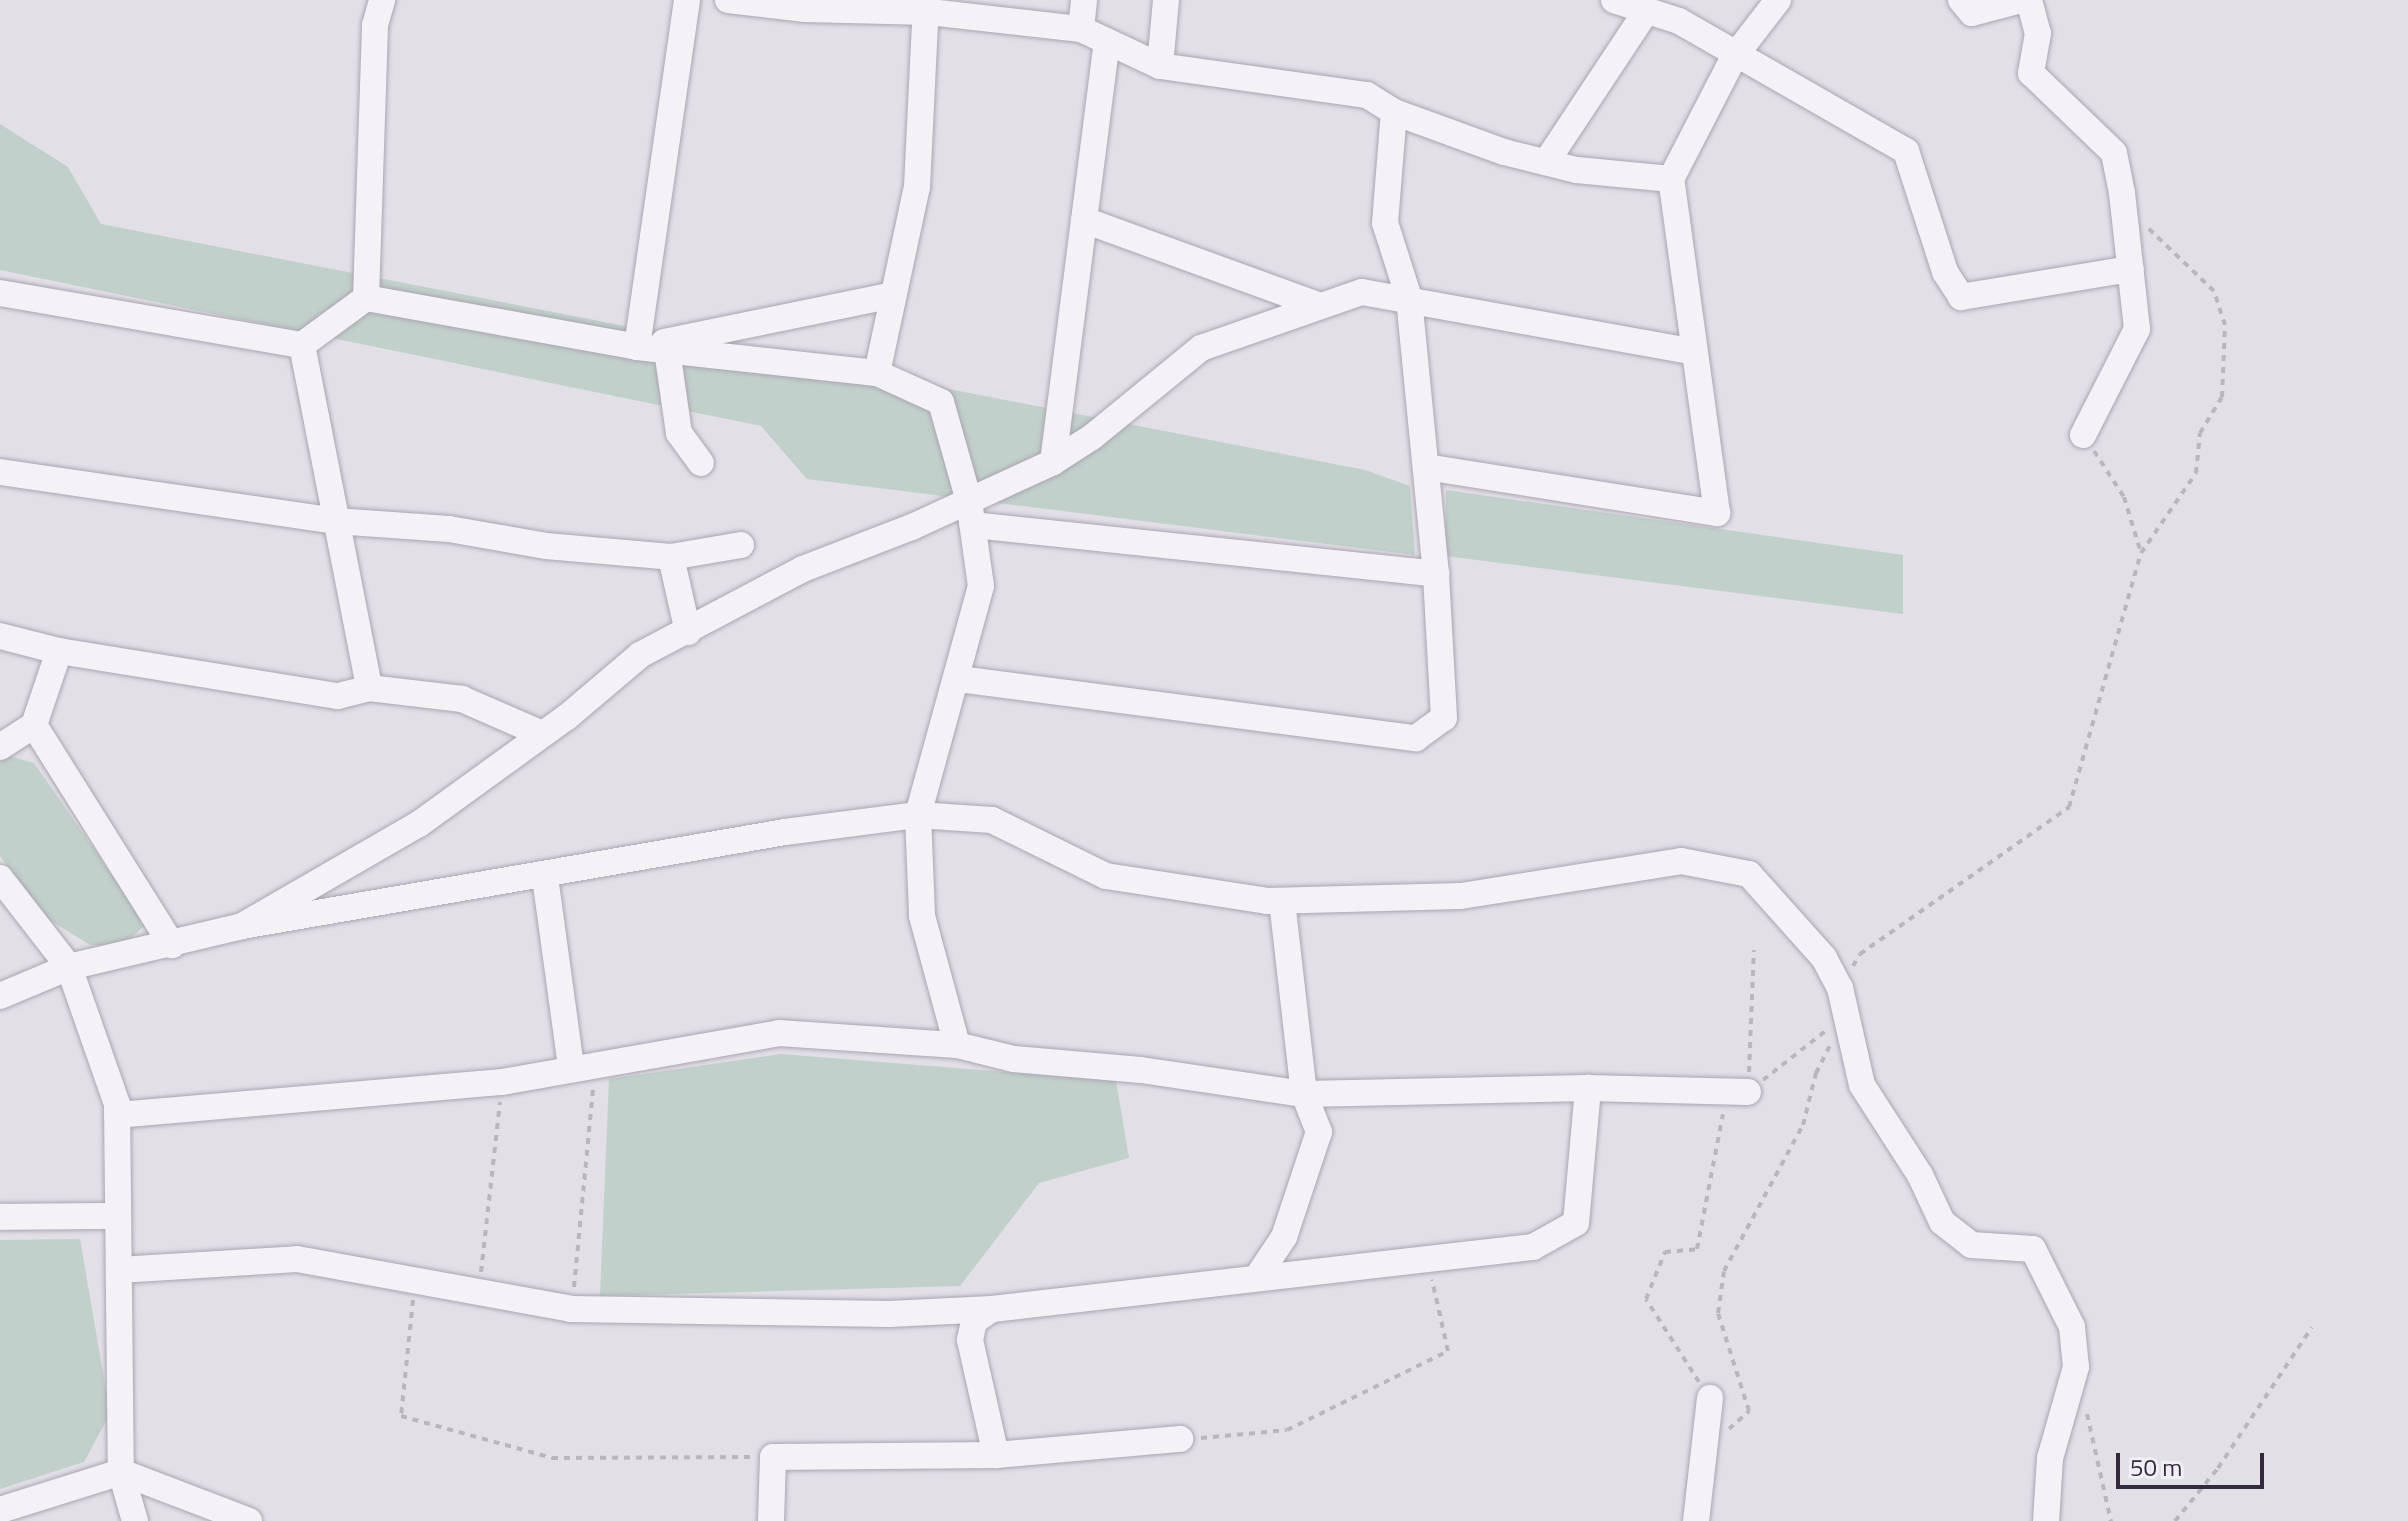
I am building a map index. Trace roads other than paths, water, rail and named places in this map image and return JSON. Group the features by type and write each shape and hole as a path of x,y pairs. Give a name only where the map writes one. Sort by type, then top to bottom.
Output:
{"street":[{"path":"366,298 375,25 382,0"},
{"path":"637,347 687,0"},
{"path":"728,0 805,9 928,6 1081,29 1160,66 1367,95 1394,112 1504,152 1577,170 1671,179"},
{"path":"1081,29 1084,0"},
{"path":"1160,66 1166,0"},
{"path":"1614,0 1647,10 1684,10 1734,57 1906,151 1945,272 1961,297 2131,269"},
{"path":"1426,467 1717,513 1671,179 1734,57 1778,0"},
{"path":"1961,0 1972,13 2021,0"},
{"path":"2029,0 2038,33 2031,73 2114,153 2124,204 2137,329 2083,435"},
{"path":"877,373 917,187 928,6"},
{"path":"1547,161 1647,10"},
{"path":"1053,462 1107,41"},
{"path":"959,679 1416,738 1444,718 1436,574 1409,298 1385,223 1394,112"},
{"path":"1084,220 1320,306"},
{"path":"242,926 419,824 542,734 640,655 803,569 971,513 1092,437 1201,348 1362,292 1409,298 1694,352"},
{"path":"0,293 302,345 366,298 637,347 877,373 941,402 971,513 981,586 959,679 934,744 918,815 922,916 957,1045"},
{"path":"637,347 892,295"},
{"path":"302,345 369,688"},
{"path":"667,350 679,433 701,463"},
{"path":"0,472 335,521 449,529 546,546 671,557 741,545"},
{"path":"971,513 1436,574"},
{"path":"671,557 688,632"},
{"path":"0,636 59,651 338,696 369,688 462,699 542,734"},
{"path":"0,747 34,725 59,651"},
{"path":"34,725 172,945"},
{"path":"0,996 69,967 242,926 545,877 785,832 918,815 992,820 1106,876 1282,901 1461,896 1681,861 1749,874 1805,931 1840,988 1862,1085 1920,1175 1942,1222 1971,1245 2033,1249 2072,1327 2076,1367 2050,1458 2046,1521"},
{"path":"545,877 583,1065"},
{"path":"0,878 69,967 117,1115 121,1472 135,1521"},
{"path":"1258,1276 1284,1237 1319,1132 1304,1094 1282,901"},
{"path":"117,1115 502,1082 583,1065 779,1033 957,1045 1014,1059 1141,1070 1304,1094 1588,1088 1748,1092"},
{"path":"119,1270 297,1259 478,1295 571,1309 889,1314 992,1309 1258,1276 1533,1247 1576,1223 1588,1088"},
{"path":"0,1217 118,1216"},
{"path":"992,1309 974,1321 970,1340 996,1455"},
{"path":"1696,1521 1710,1398"},
{"path":"771,1521 773,1457 996,1455 1180,1439"},
{"path":"0,1510 121,1472 249,1521"}]}
